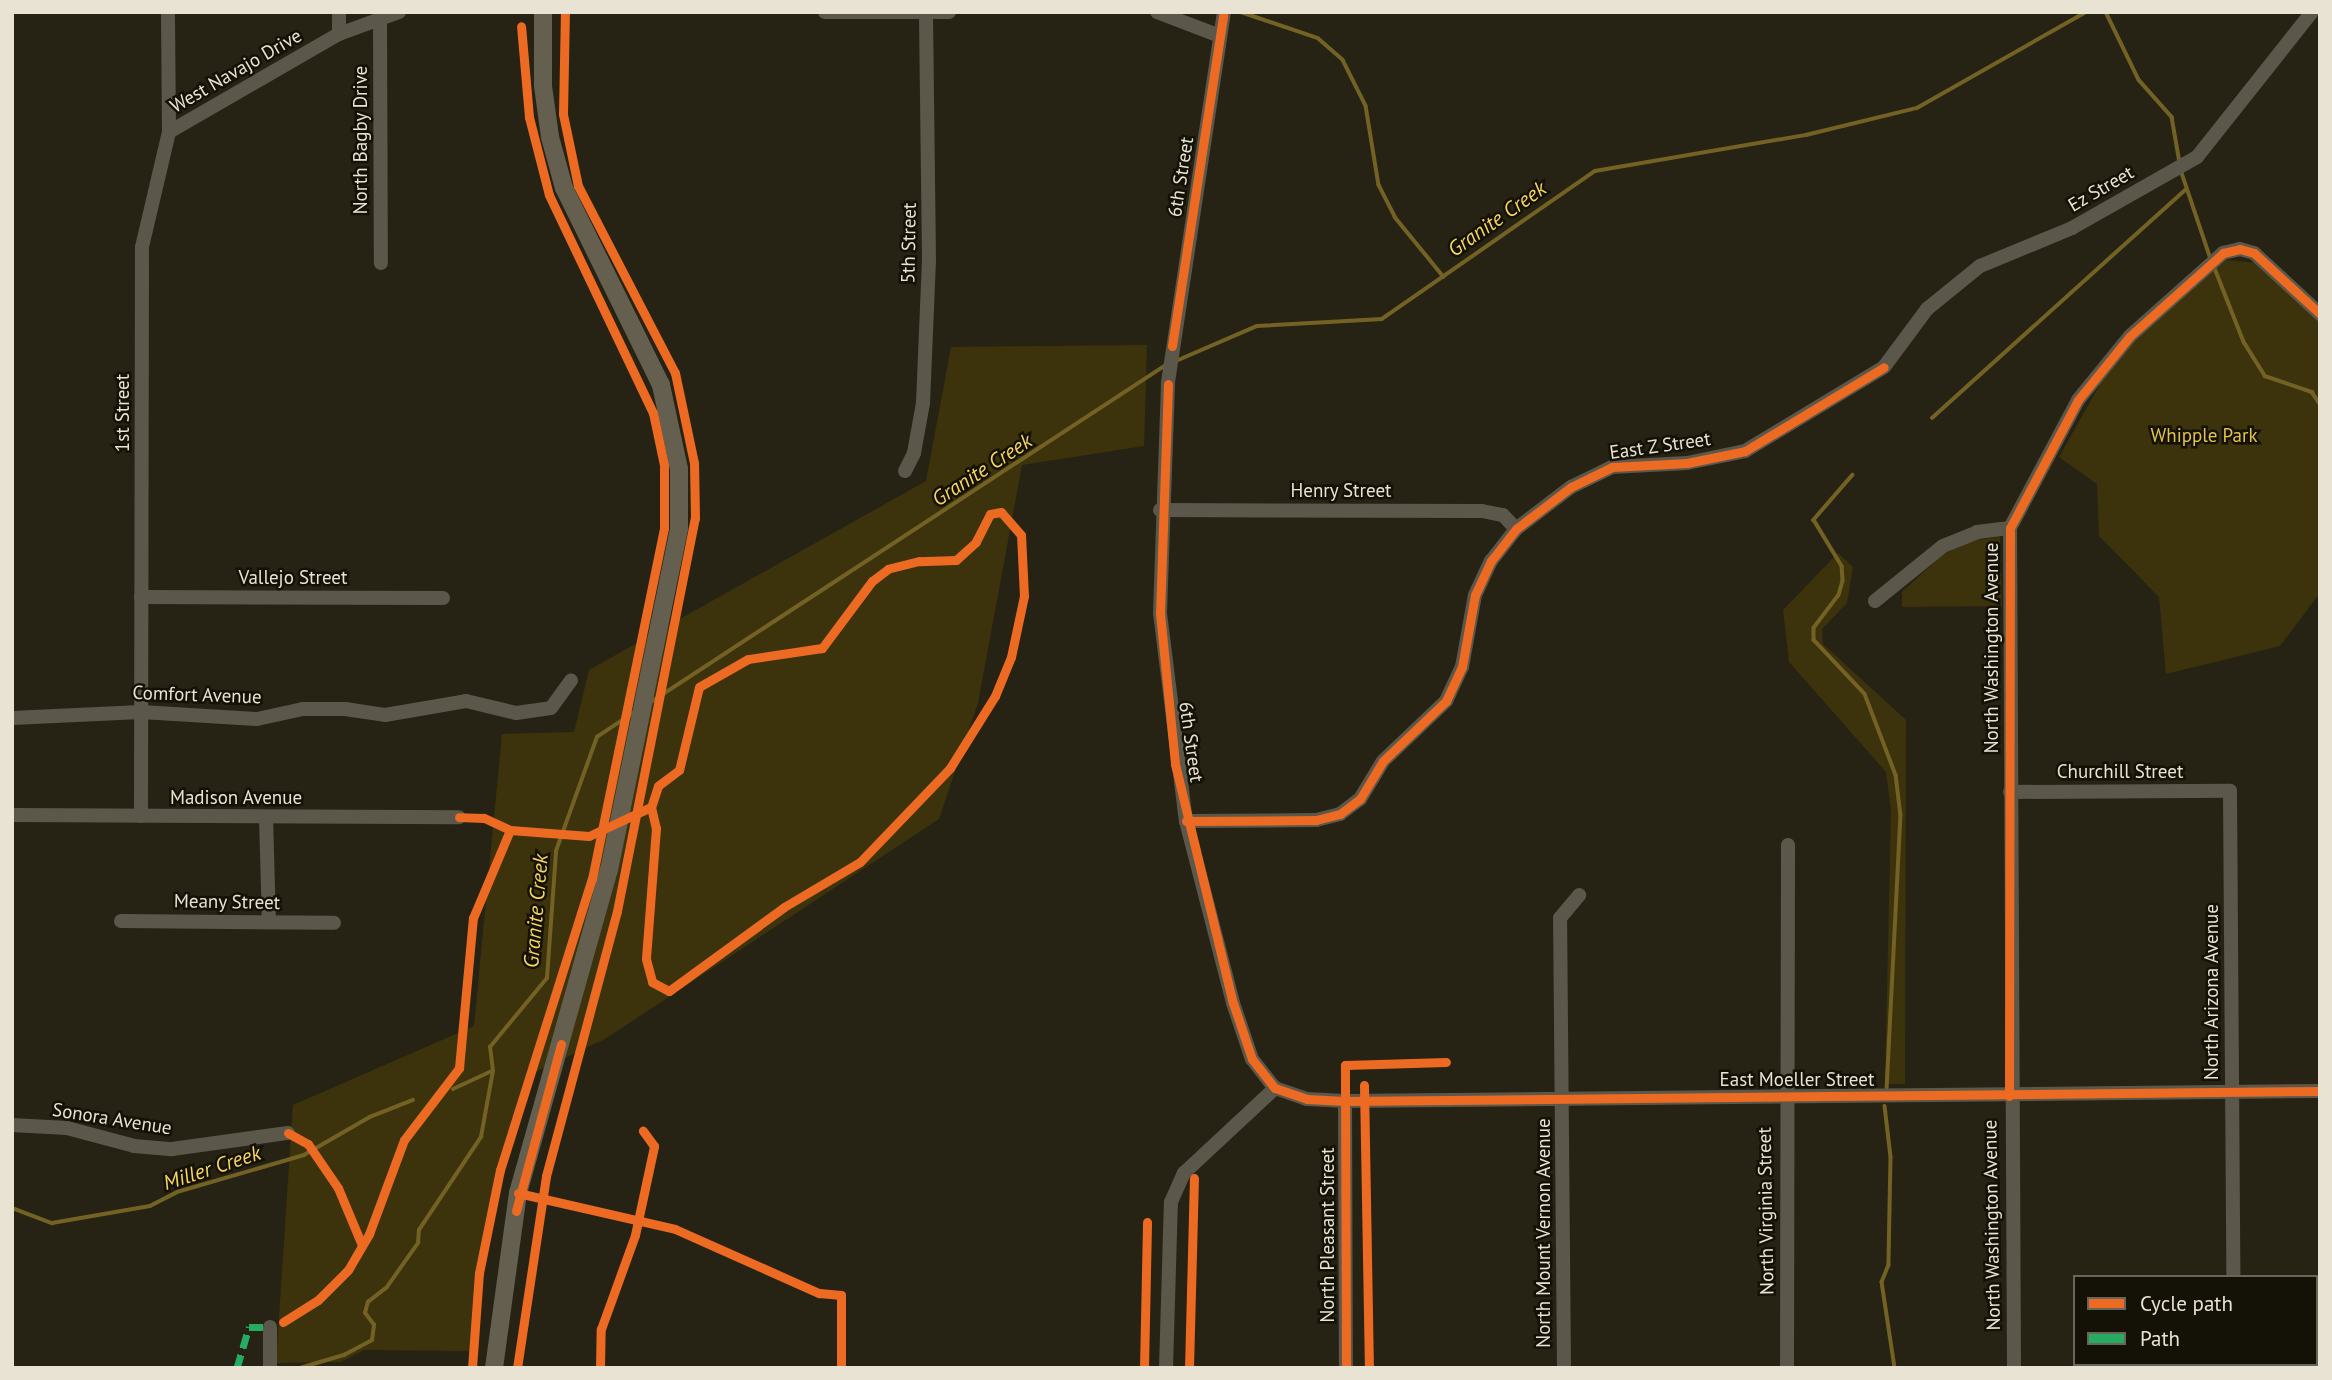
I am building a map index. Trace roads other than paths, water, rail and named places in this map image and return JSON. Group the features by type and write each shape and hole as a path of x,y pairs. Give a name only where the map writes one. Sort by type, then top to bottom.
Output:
{"main road":[{"path":"494,1368 518,1193 609,870 666,607 679,528 671,421 653,367 564,188 543,86 543,12"}],"street":[{"name":"1st Street","path":"141,817 142,247 169,132 168,12"},
{"path":"339,12 340,34"},
{"name":"West Navajo Drive","path":"169,132 340,34 399,12"},
{"path":"825,12 949,12"},
{"path":"1157,12 1220,36"},
{"name":"Ez Street","path":"1884,367 1927,309 1980,266 2072,228 2197,156 2312,12"},
{"name":"5th Street","path":"905,471 914,453 923,403 929,261 926,13"},
{"name":"6th Street","path":"1224,13 1168,384 1160,510 1163,652 1186,821 1233,1003 1252,1059 1275,1088"},
{"name":"North Bagby Drive","path":"380,17 381,263"},
{"name":"North Washington Avenue","path":"2014,1368 2010,1096 2010,528 2078,400 2121,347 2175,292 2223,253 2240,249 2254,253 2320,314"},
{"name":"East Z Street","path":"1186,821 1316,820 1340,814 1360,799 1383,761 1446,701 1462,667 1475,595 1516,529 1571,487 1612,467 1687,463 1745,451 1884,367"},
{"name":"Henry Street","path":"1160,510 1482,511 1503,515 1516,529"},
{"path":"1875,601 1943,546 1977,532 2010,528"},
{"name":"Vallejo Street","path":"141,597 443,598"},
{"name":"Comfort Avenue","path":"12,718 141,712 257,719 303,709 385,715 466,701 516,713 551,708 571,680"},
{"name":"Churchill Street","path":"2010,792 2231,791"},
{"name":"North Arizona Avenue","path":"2231,791 2233,1275"},
{"name":"Madison Avenue","path":"12,815 459,817"},
{"path":"266,817 269,922"},
{"name":"North Virginia Street","path":"1787,1368 1784,1097 1788,845"},
{"name":"North Mount Vernon Avenue","path":"1564,1368 1560,918 1579,895"},
{"name":"Meany Street","path":"121,921 334,923"},
{"path":"1166,1368 1171,1202 1184,1173 1275,1088"},
{"name":"East Moeller Street","path":"1275,1088 1307,1099 1345,1101 2320,1091"},
{"name":"North Pleasant Street","path":"1345,1101 1346,1368"},
{"name":"Sonora Avenue","path":"12,1125 67,1128 172,1149 288,1133"},
{"path":"270,1327 270,1368"}],"waterway":[{"path":"1241,12 1318,38 1343,60 1366,106 1379,185 1395,217 1444,277"},
{"name":"Granite Creek","path":"1176,361 1257,326 1382,319 1595,171 1806,135 1917,108 2086,12"},
{"path":"2106,12 2139,80 2172,117 2180,163"},
{"path":"2181,170 2211,259"},
{"path":"1932,418 2185,190"},
{"path":"2214,266 2244,342 2265,376 2312,392 2320,404"},
{"name":"Granite Creek","path":"651,702 1166,365"},
{"path":"1853,475 1814,520 1842,566 1843,581 1839,595 1814,628 1814,640 1865,694 1896,775 1901,814 1887,1088"},
{"name":"Granite Creek","path":"300,1368 344,1355 372,1340 374,1325 365,1313 368,1302 387,1287 418,1243 419,1230 481,1137 493,1071 490,1047 547,978 556,851 597,737 636,711"},
{"name":"Miller Creek","path":"453,1089 492,1071"},
{"name":"Miller Creek","path":"12,1208 52,1223 150,1206 177,1192 304,1155 370,1117 413,1100"},
{"path":"1885,1106 1891,1157 1889,1265 1882,1282 1895,1368"}],"park label":[{"name":"Whipple Park","path":"2204,436"}]}
